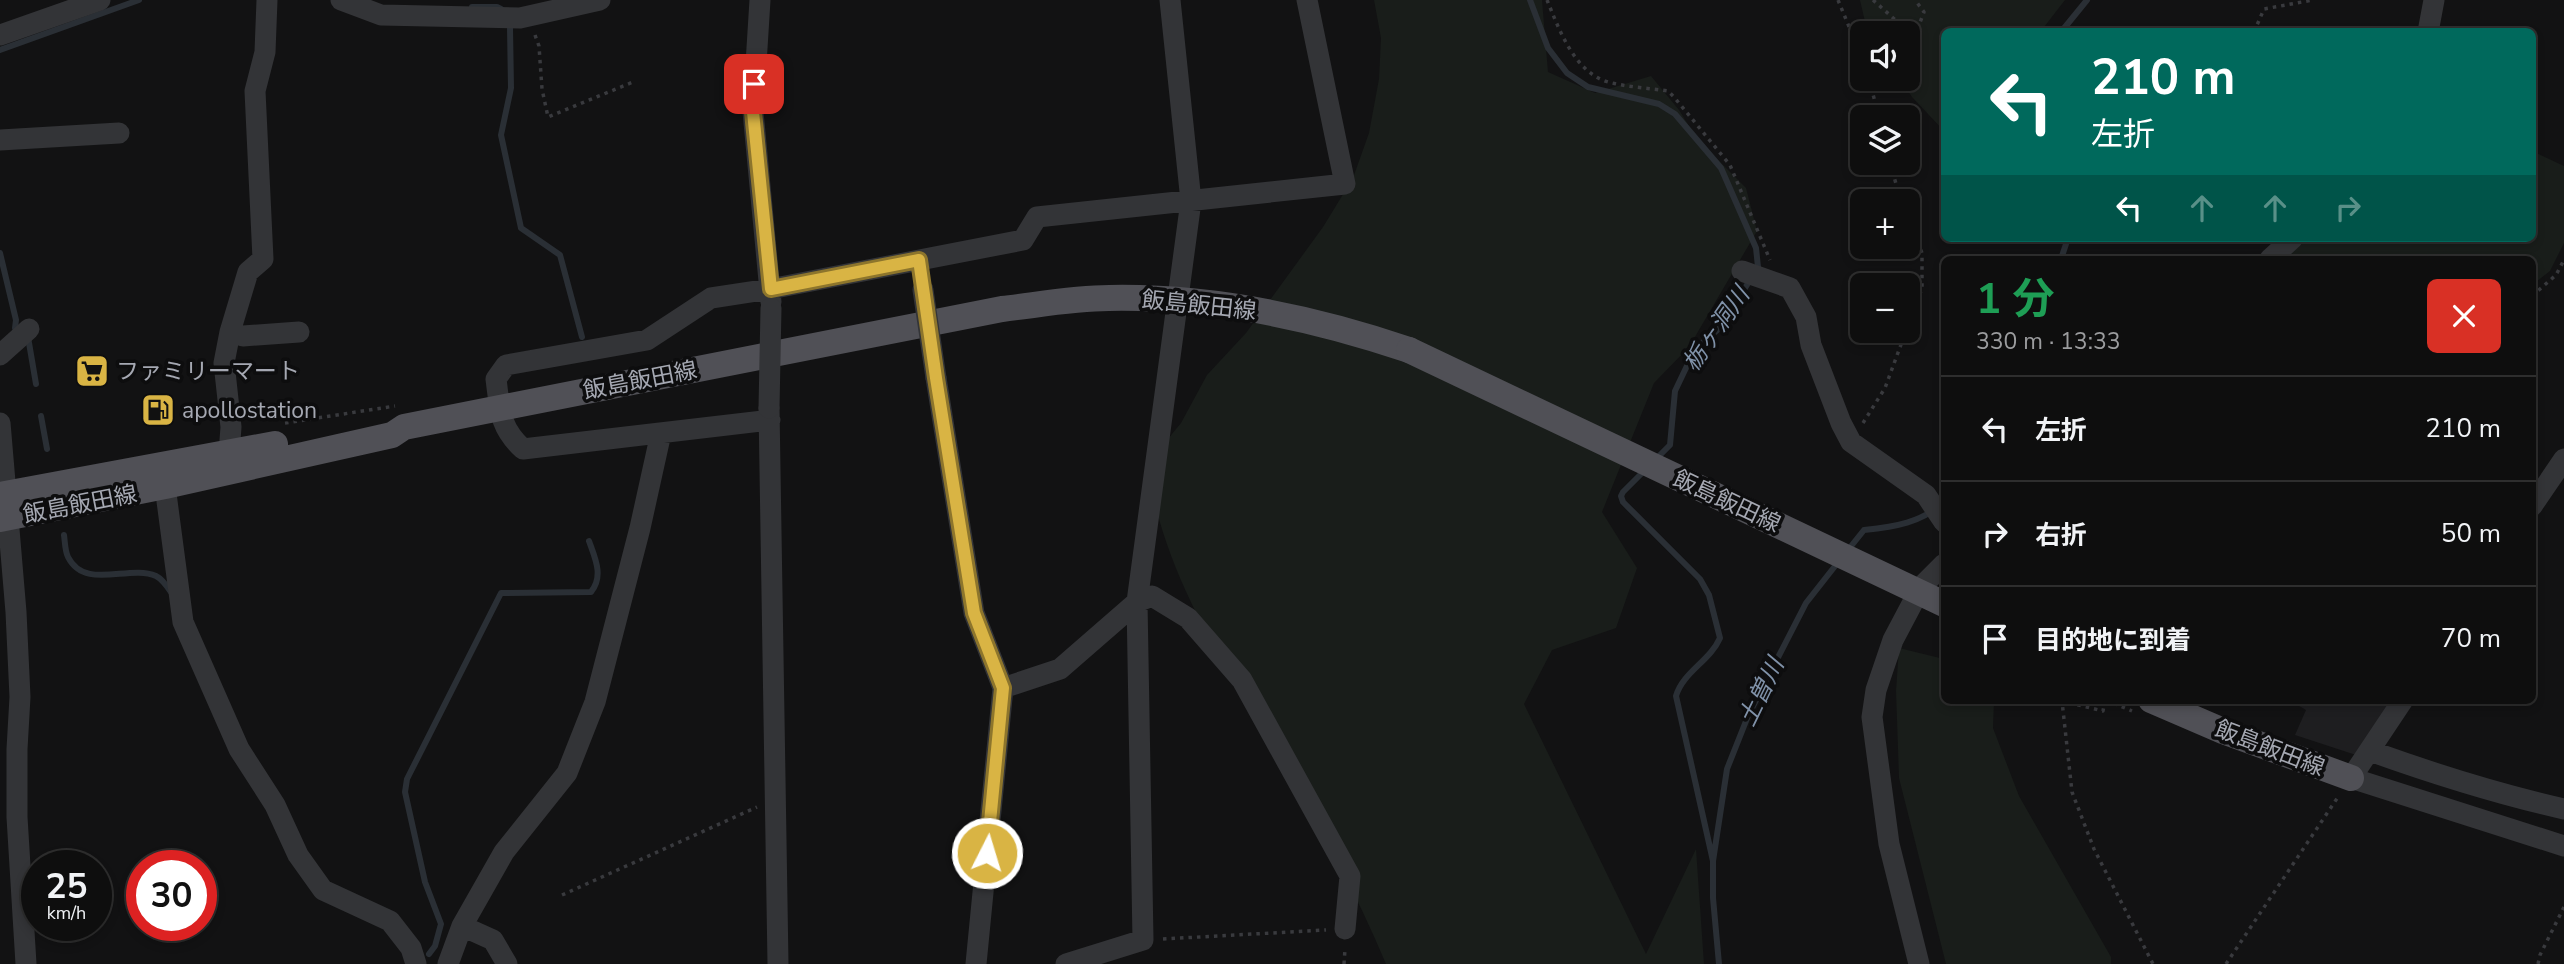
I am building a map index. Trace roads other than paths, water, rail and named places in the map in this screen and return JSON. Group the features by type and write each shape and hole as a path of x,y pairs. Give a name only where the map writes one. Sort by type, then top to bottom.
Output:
{"main road":[{"name":"飯島飯田線","path":"4,506 166,486 392,435 404,427 1002,309 1107,298 1180,299 1239,306 1304,319 1360,333 1409,350 1941,603"},
{"name":"飯島飯田線","path":"4,506 229,453 388,424 404,427"},
{"name":"飯島飯田線","path":"2160,704 2222,731 2351,778"}],"street":[{"path":"0,35 100,0"},
{"path":"229,453 231,427 225,363 230,332 248,272 263,259 255,91 265,52 267,0"},
{"path":"341,0 381,15 520,9 600,0"},
{"path":"760,0 753,112 771,298 770,414 778,964"},
{"path":"1066,964 1143,940 1137,602 1180,299 1191,201 1170,0"},
{"path":"770,414 661,433 523,449 509,436 499,407 496,379 506,365 647,340 711,298 771,298 919,260 1023,240 1037,217 1345,184 1307,0"},
{"path":"2429,28 2434,0"},
{"path":"0,140 120,133"},
{"path":"2273,256 2289,242"},
{"path":"919,260 974,613 1003,688 976,964"},
{"path":"1749,274 1790,288 1806,317 1811,345 1851,442 1926,495 1941,517"},
{"path":"230,332 243,336 299,332"},
{"path":"0,355 23,334"},
{"path":"0,423 8,616 20,697 8,820 26,964"},
{"path":"449,964 462,926 504,852 567,774 595,702 640,528 661,433"},
{"path":"2536,500 2564,459"},
{"path":"166,486 183,622 239,749 275,805 298,855 323,890 390,921 411,948 416,964"},
{"path":"1919,964 1889,844 1872,716 1876,690 1894,640 1921,587 1941,568"},
{"path":"1003,688 1060,668 1137,602 1152,596 1188,618 1241,680 1350,876 1345,929"},
{"path":"2400,704 2351,778 2564,846"},
{"path":"2370,751 2438,775 2515,798 2564,809"},
{"path":"462,926 493,940 507,964"}],"waterway":[{"path":"0,50 139,0"},
{"name":"栃ヶ洞川","path":"1530,0 1548,48 1567,73 1588,87 1659,104 1675,114 1721,168 1756,248 1758,267 1721,327 1695,349 1675,391 1670,445 1655,460"},
{"name":"土曽川","path":"2064,28 2087,0"},
{"path":"472,7 501,9"},
{"path":"510,28 511,88 501,135 521,228 560,255 582,337"},
{"name":"土曽川","path":"2062,256 2067,242"},
{"path":"0,253 16,320 15,328 19,331"},
{"path":"28,337 36,384"},
{"path":"41,416 47,449"},
{"name":"栃ヶ洞川","path":"1645,470 1623,492 1623,502 1700,579 1709,595 1720,638 1716,646 1684,680 1676,696 1713,861"},
{"name":"土曽川","path":"1848,550 1864,530 1917,519 1941,504"},
{"path":"64,535 68,557 85,573 145,573 158,577 171,592"},
{"path":"429,954 435,946 441,924 425,882 405,792 407,779 501,593 591,592 598,573 589,541"},
{"name":"土曽川","path":"1719,964 1713,898 1713,861 1727,769 1748,716 1806,603 1839,561"}],"place":[{"name":"ファミリーマート","path":"92,371"},
{"name":"apollostation","path":"158,410"}]}
